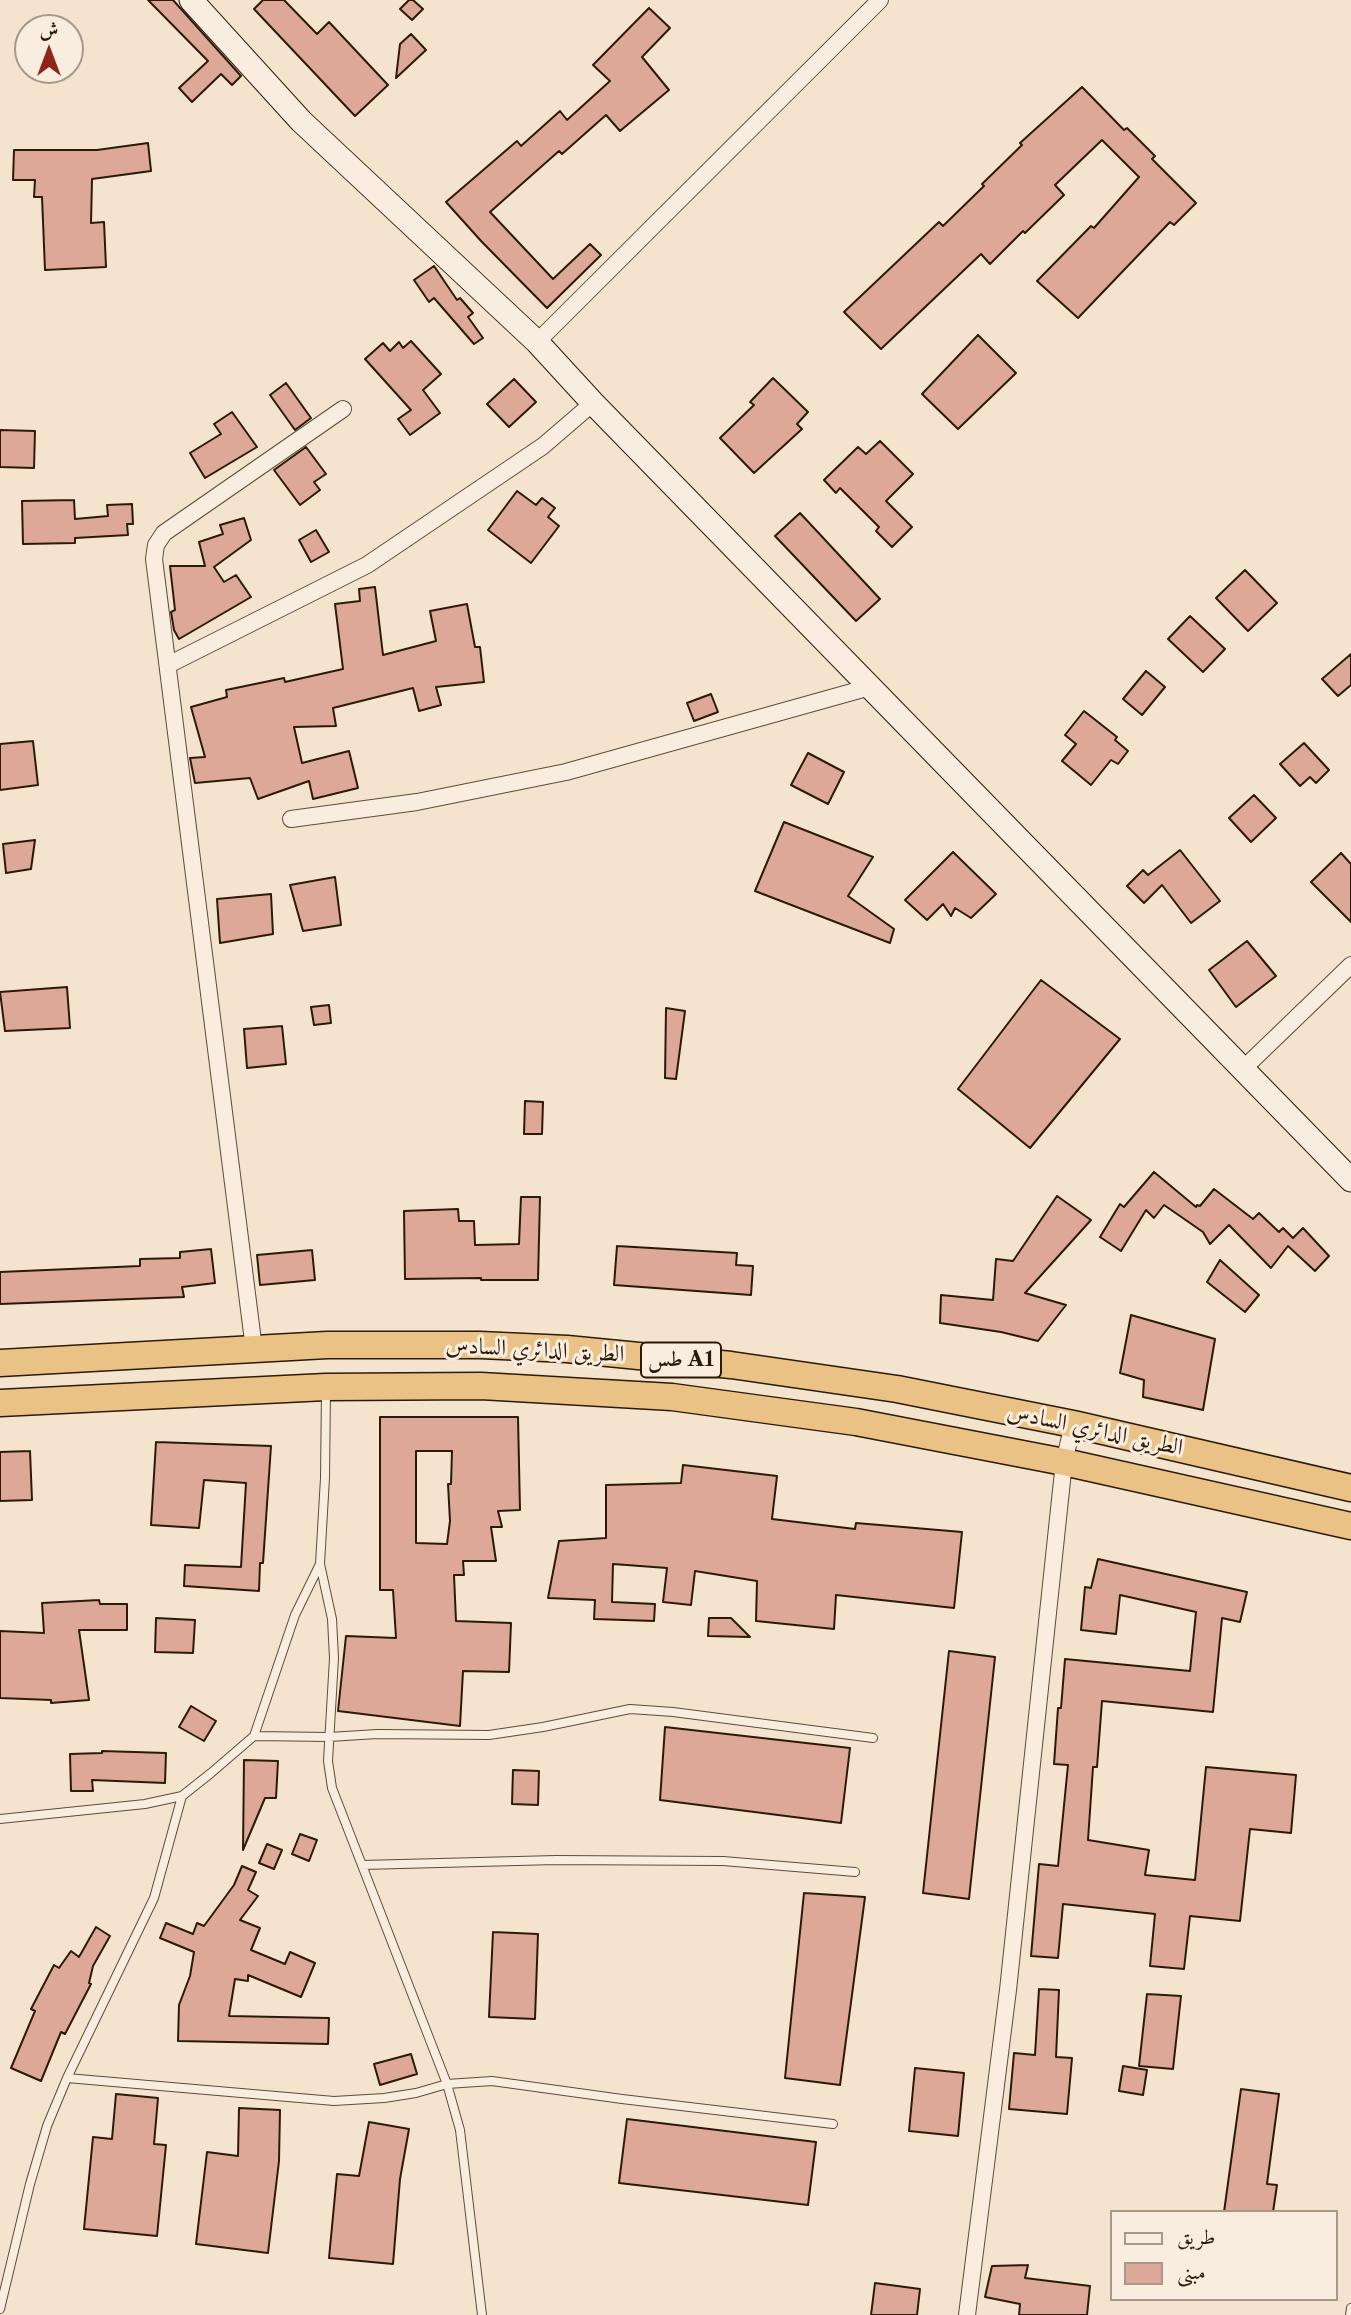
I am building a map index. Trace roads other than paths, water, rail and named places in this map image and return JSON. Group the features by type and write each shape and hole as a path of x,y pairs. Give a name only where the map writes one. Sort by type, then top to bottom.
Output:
{"highway":[{"name":"الطريق الدائري السادس","path":"0,1363 327,1345 480,1345 566,1349 731,1365 897,1389 1073,1424 1351,1488"},
{"path":"326,1387 327,1345"},
{"path":"726,1404 731,1365"},
{"name":"الطريق الدائري السادس","path":"0,1403 326,1387 481,1386 672,1397 856,1422 1065,1462 1351,1526"}],"main road":[{"path":"191,0 301,121 537,342 593,403 1351,1180"}],"street":[{"path":"537,342 880,0"},
{"path":"168,665 367,565 543,446 593,403"},
{"path":"254,1349 154,559 156,545 164,533 343,410"},
{"path":"290,819 417,802 566,772 870,687"},
{"path":"1242,1070 1351,965"},
{"path":"967,2315 1008,1990 1065,1462 1073,1424"}],"lane":[{"path":"326,1387 320,1564 332,1619 334,1658 328,1761 332,1788 447,2084 460,2130 482,2315"},
{"path":"0,1819 145,1804 182,1796 254,1736 295,1615 320,1564"},
{"path":"254,1736 489,1735 630,1709 673,1712 873,1738"},
{"path":"0,2309 47,2126 67,2078 154,1898 182,1796"},
{"path":"362,1864 556,1860 723,1861 855,1872"},
{"path":"67,2078 334,2101 384,2098 447,2084 492,2081 834,2124"},
{"path":"1350,2315 1351,2308"}]}
